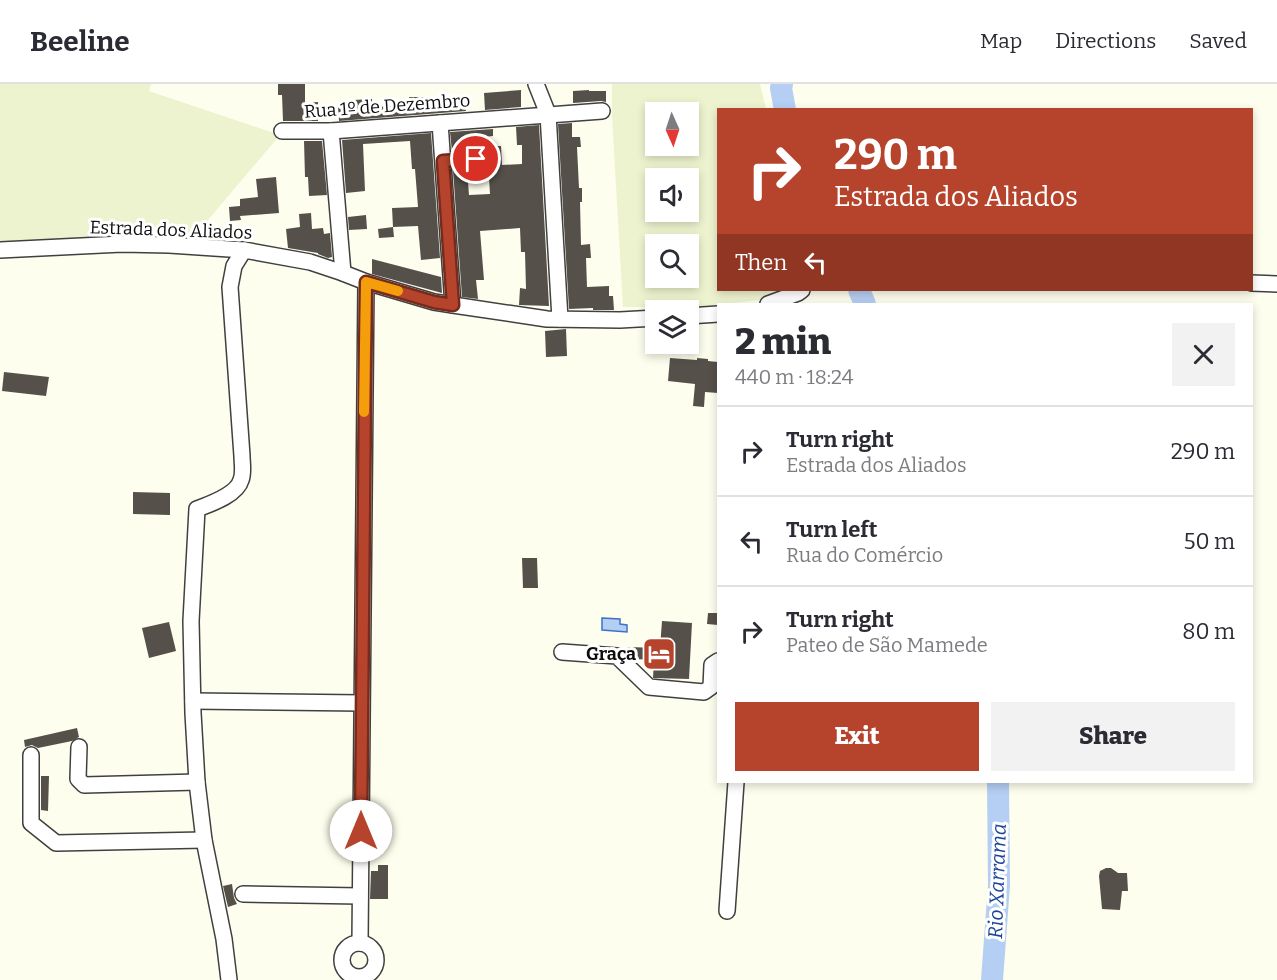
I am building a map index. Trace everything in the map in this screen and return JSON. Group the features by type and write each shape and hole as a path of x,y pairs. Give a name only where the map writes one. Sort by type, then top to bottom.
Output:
{"street":[{"path":"536,84 548,114 560,319"},
{"name":"Rua 1º de Dezembro","path":"282,131 331,131 602,111"},
{"path":"440,123 453,305"},
{"path":"331,131 344,273"},
{"path":"443,161 476,159"},
{"name":"Estrada dos Aliados","path":"0,250 122,244 244,250 310,262 366,282 434,302 547,319 645,319"},
{"path":"229,980 224,939 204,840 197,782 191,621 197,509 232,492 241,481 242,456 230,287 234,266 244,250"},
{"path":"360,943 366,282"},
{"path":"1253,283 1277,284"},
{"path":"771,303 801,291"},
{"path":"699,315 717,314"},
{"path":"562,652 617,656 649,687 704,692 711,687 712,665 717,662"},
{"path":"193,701 362,703"},
{"path":"79,747 78,779 84,785 197,782"},
{"path":"31,755 31,823 56,843 204,840"},
{"path":"727,911 736,783"},
{"path":"243,894 360,896"}],"green space":[{"path":"0,84 151,84 149,91 280,135 208,220 198,242 0,244"},
{"path":"612,84 760,84 766,108 717,108 717,291 782,291 760,300 699,307 699,300 645,300 645,307 623,307"}],"water":[{"path":"602,618 620,619 620,624 627,625 627,632 602,630"}],"building":[{"path":"278,84 305,84 305,103 318,102 318,121 283,121 282,95 278,95"},
{"path":"521,90 521,107 485,110 484,93"},
{"path":"573,91 606,91 606,102 573,103"},
{"path":"409,97 424,97 424,99 465,97 466,111 339,121 338,107 355,106 354,100 372,99 372,107 392,106 391,101 410,100"},
{"path":"572,123 572,137 580,137 581,147 577,147 579,188 582,188 581,245 590,244 591,258 586,258 587,287 609,286 609,296 613,296 614,310 569,309 558,124"},
{"path":"539,125 549,306 519,305 520,288 526,289 525,252 521,252 520,228 480,231 484,280 476,280 478,299 462,297 453,170 467,169 469,195 490,194 487,146 501,146 502,165 522,164 522,145 517,145 516,127"},
{"path":"493,129 493,136 465,139 466,150 452,151 450,132"},
{"path":"431,133 440,258 421,260 418,226 393,227 392,208 418,207 410,141 363,144 365,191 346,193 342,140"},
{"path":"304,141 322,141 327,195 309,196 308,177 305,177"},
{"path":"276,177 279,213 240,216 241,220 230,221 229,207 240,206 240,199 258,197 256,179"},
{"path":"311,213 312,229 323,228 324,234 330,233 332,257 288,248 286,229 300,227 299,214"},
{"path":"366,215 367,229 349,230 348,217"},
{"path":"209,227 228,227 227,239 204,238"},
{"path":"393,227 394,237 379,238 378,229"},
{"path":"372,259 441,277 442,293 372,274"},
{"path":"566,329 567,356 546,357 545,331"},
{"path":"670,358 697,360 697,358 717,362 717,393 705,392 704,407 693,406 695,384 668,381"},
{"path":"4,372 49,377 46,396 2,391"},
{"path":"133,492 170,493 170,515 133,514"},
{"path":"522,558 537,558 538,588 523,588"},
{"path":"708,613 717,613 717,625 707,624"},
{"name":"Graça","path":"662,621 692,623 689,679 653,678 654,660 634,659 627,653 628,647 660,648"},
{"path":"169,622 176,651 149,658 142,628"},
{"path":"77,728 79,737 72,741 38,748 32,745 25,747 24,740"},
{"path":"41,776 49,776 48,811 41,810"},
{"path":"378,865 388,865 388,899 370,899 371,871 378,871"},
{"path":"1111,868 1118,873 1127,873 1128,891 1122,891 1120,910 1102,909 1099,876 1100,871"},
{"path":"232,884 237,904 228,907 223,886"}],"waterway":[{"name":"Rio Xarrama","path":"782,84 785,108"},
{"name":"Rio Xarrama","path":"859,291 865,303"},
{"name":"Rio Xarrama","path":"992,980 999,885 998,783"}],"slow traffic":[{"path":"364,412 366,282 398,291"}],"place":[{"name":"Graça","path":"659,654"}],"route":[{"path":"361,831 366,282 434,302 453,305 443,161 476,159"}]}
